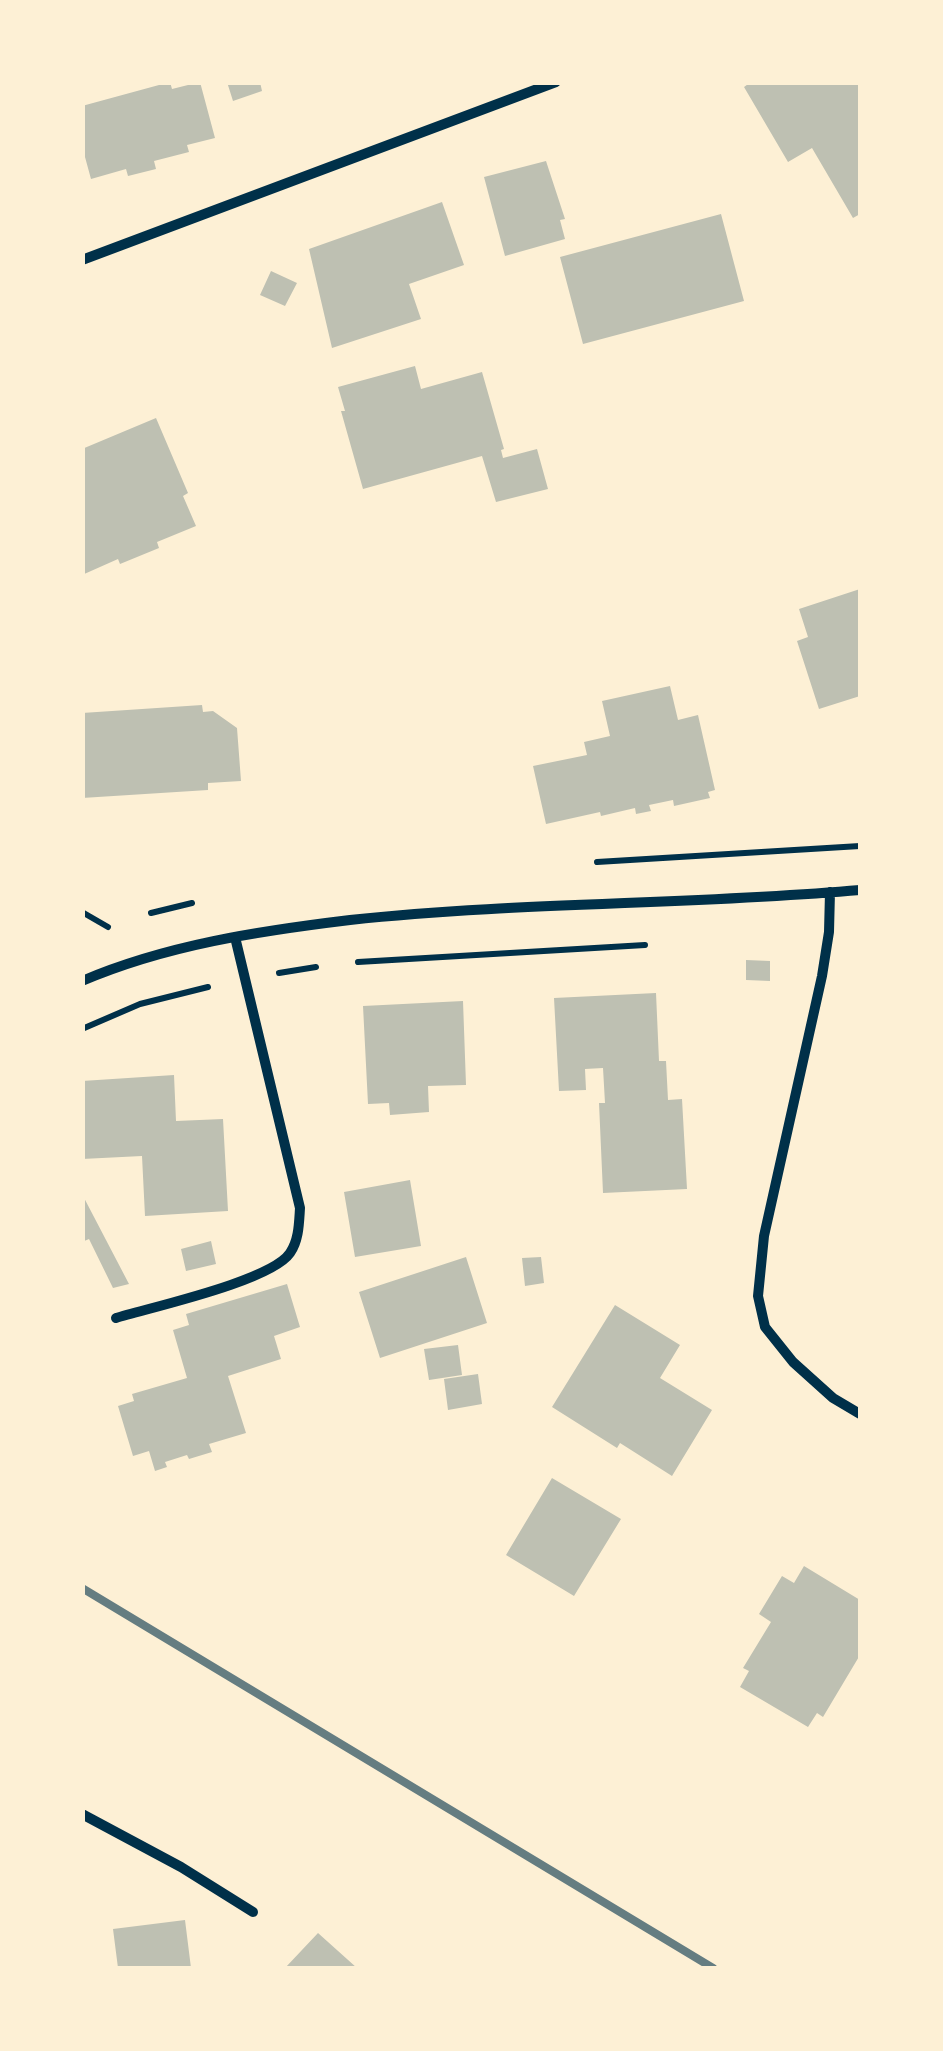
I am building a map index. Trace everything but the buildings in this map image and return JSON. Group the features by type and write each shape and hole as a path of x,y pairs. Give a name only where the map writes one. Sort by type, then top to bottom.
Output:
{"street":[{"path":"82,260 556,82"},
{"path":"82,981 122,964 271,929 416,913 860,890"},
{"path":"830,892 822,976 764,1236 758,1296 765,1327 793,1362 834,1398 860,1414"},
{"path":"116,1318 245,1280 274,1267 290,1253 299,1230 300,1208 235,937"},
{"path":"82,1814 182,1867 252,1912"}],"path":[{"path":"82,912 108,926"},
{"path":"346,962 662,944"},
{"path":"82,1029 140,1004 246,978 330,965"}],"railway":[{"path":"82,1588 713,1968"}]}
